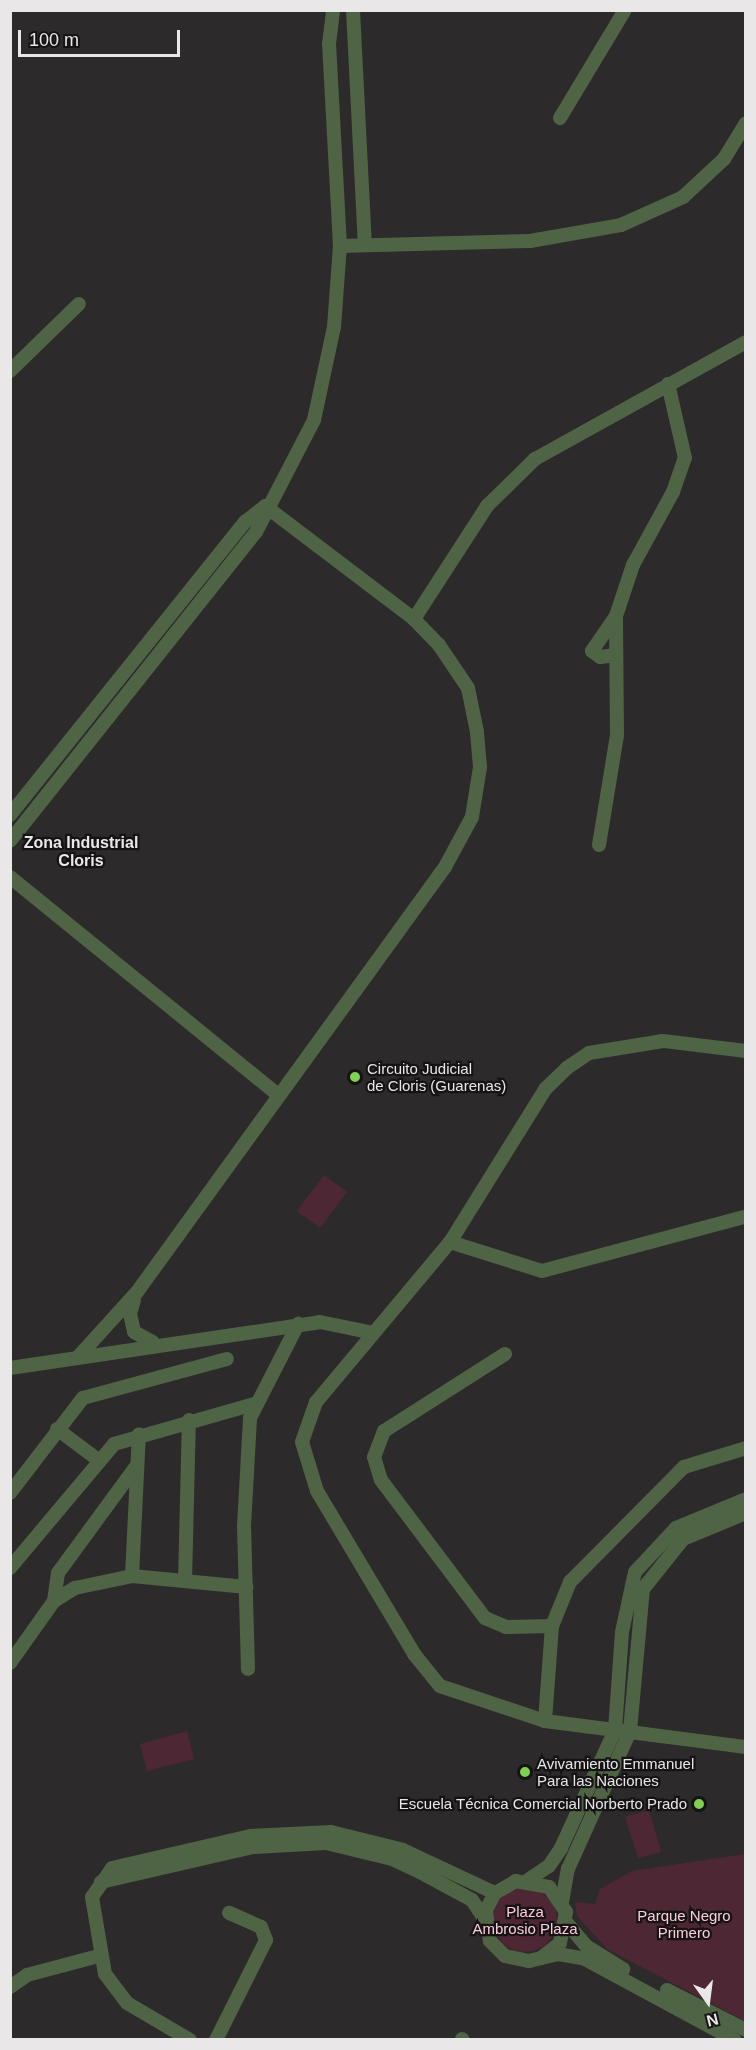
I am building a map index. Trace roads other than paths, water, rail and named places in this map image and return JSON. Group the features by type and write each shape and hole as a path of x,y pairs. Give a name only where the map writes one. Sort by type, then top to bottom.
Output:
{"street":[{"path":"10,841 256,532 265,506 314,420 334,327 340,246 328,44 333,10"},
{"path":"352,10 365,245"},
{"path":"560,118 625,10"},
{"path":"340,246 530,241 621,225 683,197 724,159 746,123"},
{"path":"10,371 79,304"},
{"path":"414,619 487,506 512,479 557,443 746,342"},
{"path":"616,655 600,657 592,651 616,616 633,565 674,492 685,458 668,384"},
{"path":"79,1356 137,1292 277,1094 445,867 472,817 480,767 468,688 414,619 265,506"},
{"path":"10,815 245,522 265,506"},
{"path":"599,845 617,735 616,616"},
{"path":"10,878 277,1094"},
{"path":"746,1051 663,1041 590,1053 546,1088 450,1242 373,1333 305,1420 302,1442 317,1491 434,1680 469,1700 545,1722 746,1747"},
{"path":"450,1242 542,1271 744,1217"},
{"path":"137,1292 130,1323 142,1339 155,1342"},
{"path":"10,1368 155,1342 298,1324 346,1324 373,1333"},
{"path":"248,1669 244,1526 254,1404 298,1324"},
{"path":"505,1354 384,1431 374,1457 381,1480 484,1618 506,1627 552,1626"},
{"path":"10,1492 82,1398 227,1359"},
{"path":"10,1569 97,1458 139,1434 254,1404"},
{"path":"185,1581 189,1420"},
{"path":"57,1429 97,1458"},
{"path":"132,1576 139,1434"},
{"path":"545,1722 552,1626 570,1582 671,1478 698,1460 746,1448"},
{"path":"54,1601 58,1573 137,1465"},
{"path":"190,2040 127,2003 115,1992 99,1956 91,1913 99,1883 112,1868 128,1861 251,1836 305,1831 384,1843 495,1893 528,1880 549,1866 561,1848 615,1730 622,1632 635,1572 676,1527 746,1499"},
{"path":"746,1513 683,1539 650,1575 637,1611 630,1731 568,1869 562,1902 567,1922 603,1957 746,2030"},
{"path":"10,1662 54,1601 75,1588 132,1576 246,1587"},
{"path":"99,1883 253,1847 326,1843 393,1859 472,1900 484,1920 490,1941 505,1956 541,1959 558,1954 585,1959 735,2040"},
{"path":"528,1880 549,1887 562,1902"},
{"path":"484,1920 495,1893"},
{"path":"216,2040 266,1940 261,1927 229,1913"},
{"path":"541,1959 560,1943 567,1922"},
{"path":"10,1987 27,1975 99,1956"}],"place":[{"name":"Circuito Judicial de Cloris (Guarenas)","path":"355,1077"},
{"name":"Avivamiento Emmanuel Para las Naciones","path":"525,1772"},
{"name":"Escuela Técnica Comercial Norberto Prado","path":"699,1804"}],"district":[{"name":"Zona Industrial Cloris","path":"81,852"}],"park label":[{"name":"Plaza Ambrosio Plaza","path":"525,1920"},
{"name":"Parque Negro Primero","path":"684,1924"}]}
